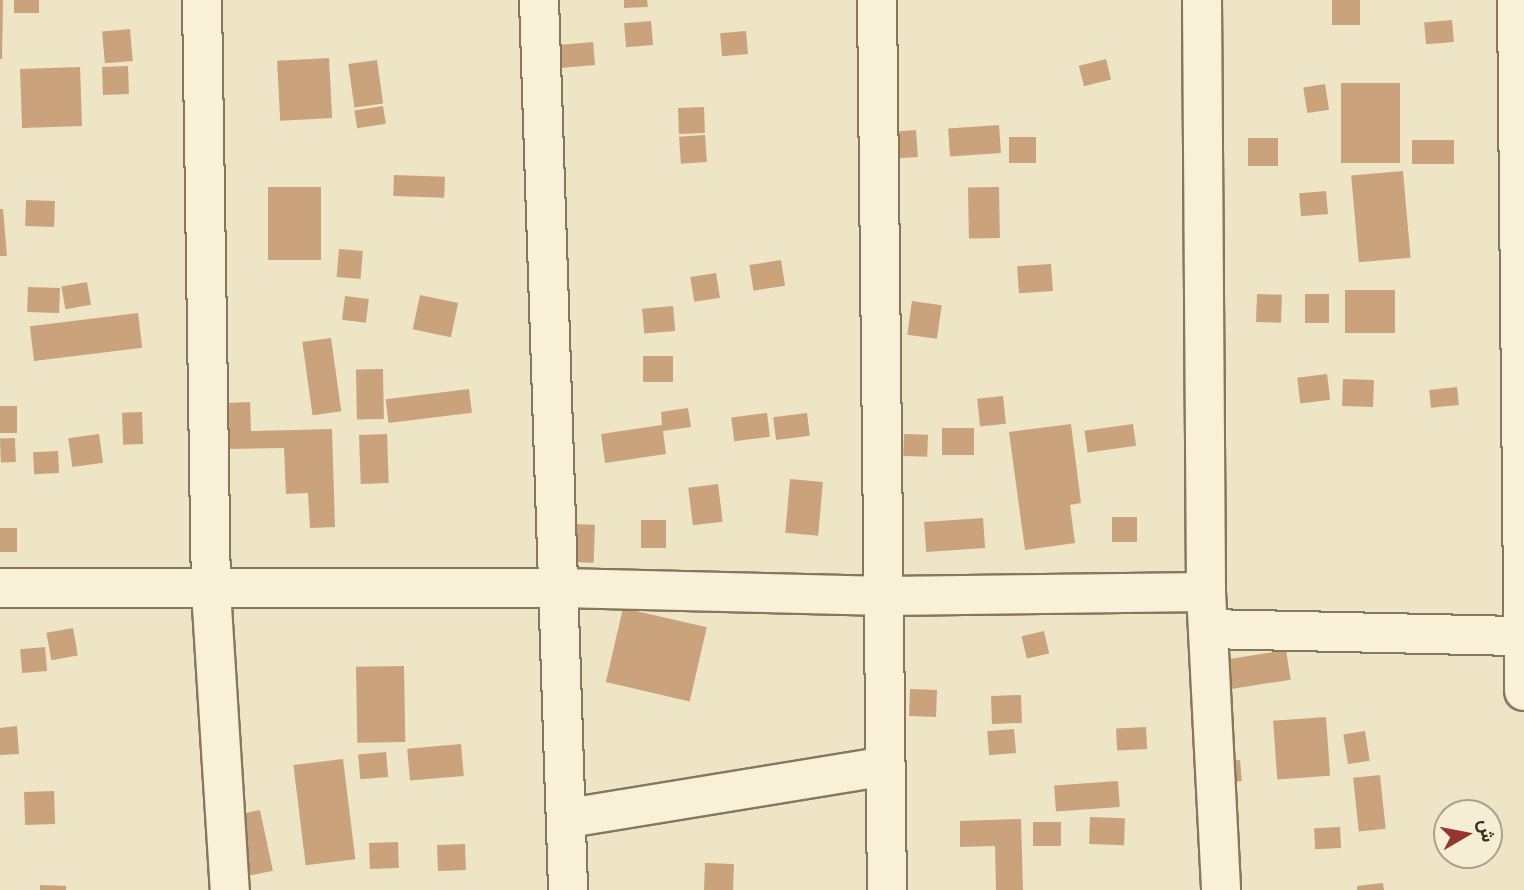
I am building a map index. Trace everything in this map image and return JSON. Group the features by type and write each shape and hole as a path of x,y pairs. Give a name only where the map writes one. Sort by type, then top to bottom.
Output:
{"street":[{"path":"202,0 211,592 230,890"},
{"path":"539,0 562,588 569,818 568,890"},
{"path":"877,0 886,596 882,767 887,890"},
{"path":"1202,0 1206,592 1221,890"},
{"path":"1517,0 1524,691"},
{"path":"0,588 211,592 562,588 886,596 1206,592"},
{"path":"1208,629 1523,636"},
{"path":"569,818 882,767"}],"building":[{"path":"0,0 3,0 2,59 0,59"},
{"path":"14,0 39,0 39,13 14,13"},
{"path":"624,0 647,0 648,7 624,8"},
{"path":"1332,0 1360,0 1360,25 1332,25"},
{"path":"1452,20 1454,42 1426,44 1424,22"},
{"path":"651,21 653,45 626,47 624,23"},
{"path":"130,29 133,61 105,63 102,31"},
{"path":"746,31 748,54 722,56 720,33"},
{"path":"593,42 595,65 543,69 541,47"},
{"path":"329,58 332,118 280,121 277,61"},
{"path":"1106,59 1111,79 1084,86 1079,66"},
{"path":"377,60 383,104 354,108 348,64"},
{"path":"128,66 129,94 103,95 102,67"},
{"path":"80,67 82,126 22,128 20,69"},
{"path":"1341,83 1400,83 1400,163 1341,163"},
{"path":"1325,84 1329,110 1307,113 1303,87"},
{"path":"383,106 386,124 357,128 354,111"},
{"path":"704,107 705,133 679,134 678,108"},
{"path":"999,125 1001,153 950,156 948,129"},
{"path":"916,130 918,157 894,159 892,132"},
{"path":"705,135 707,162 681,164 679,137"},
{"path":"1009,137 1036,137 1036,163 1009,163"},
{"path":"1248,138 1278,138 1278,166 1248,166"},
{"path":"1412,140 1454,140 1454,164 1412,164"},
{"path":"1403,171 1411,258 1359,262 1351,176"},
{"path":"394,175 445,177 444,198 393,196"},
{"path":"268,187 321,187 321,260 268,260"},
{"path":"999,187 1000,238 969,239 968,188"},
{"path":"1326,191 1328,214 1301,216 1299,193"},
{"path":"26,200 55,201 54,227 25,226"},
{"path":"0,209 3,209 7,256 0,256"},
{"path":"339,249 363,251 360,279 337,277"},
{"path":"781,260 785,286 753,291 749,265"},
{"path":"1051,264 1053,291 1019,293 1017,266"},
{"path":"716,273 720,298 694,302 690,277"},
{"path":"87,282 91,305 65,309 61,287"},
{"path":"28,287 60,288 59,313 27,312"},
{"path":"1345,290 1395,290 1395,333 1345,333"},
{"path":"1257,294 1282,295 1281,323 1256,322"},
{"path":"1305,294 1329,294 1329,323 1305,323"},
{"path":"420,295 458,303 451,337 413,329"},
{"path":"345,296 369,299 366,323 342,320"},
{"path":"912,301 942,305 937,339 907,335"},
{"path":"673,306 675,331 644,334 642,309"},
{"path":"138,313 142,348 34,361 30,326"},
{"path":"331,338 341,411 313,415 302,342"},
{"path":"643,356 673,356 673,382 643,382"},
{"path":"356,369 383,369 384,419 357,419"},
{"path":"1327,374 1330,400 1300,403 1297,378"},
{"path":"1343,379 1374,380 1373,407 1342,406"},
{"path":"1457,387 1459,405 1431,408 1429,390"},
{"path":"469,389 472,413 389,423 386,399"},
{"path":"1003,396 1006,424 980,427 977,399"},
{"path":"250,402 251,431 332,429 335,527 310,528 308,493 286,494 284,448 226,449 225,403"},
{"path":"0,406 17,406 17,433 0,433"},
{"path":"688,408 691,427 663,431 666,454 605,463 601,434 662,425 661,412"},
{"path":"142,412 143,444 123,445 122,413"},
{"path":"767,413 770,437 734,441 731,417"},
{"path":"807,413 810,436 776,440 773,417"},
{"path":"1071,424 1081,503 1070,505 1075,543 1025,550 1009,432"},
{"path":"1133,424 1136,446 1088,453 1084,431"},
{"path":"942,428 974,428 974,455 942,455"},
{"path":"99,434 103,463 72,467 68,438"},
{"path":"387,434 389,483 361,484 359,435"},
{"path":"904,434 928,435 927,457 903,456"},
{"path":"15,438 16,462 1,463 0,439"},
{"path":"58,451 59,473 34,474 33,452"},
{"path":"790,479 823,482 818,536 785,533"},
{"path":"718,484 723,522 693,525 688,488"},
{"path":"1112,517 1137,517 1137,542 1112,542"},
{"path":"983,518 985,548 926,552 924,522"},
{"path":"641,520 666,520 666,548 641,548"},
{"path":"572,524 595,525 594,563 571,562"},
{"path":"0,528 17,528 17,552 0,552"},
{"path":"623,608 707,627 690,701 606,682"},
{"path":"73,628 78,656 51,660 46,633"},
{"path":"1044,631 1049,653 1027,659 1022,636"},
{"path":"45,647 47,671 22,673 20,649"},
{"path":"1286,650 1291,680 1216,692 1211,662"},
{"path":"404,666 405,742 357,743 356,667"},
{"path":"910,689 937,690 936,717 909,716"},
{"path":"1021,695 1022,723 992,724 991,696"},
{"path":"1326,717 1330,776 1277,780 1273,721"},
{"path":"17,726 19,754 0,755 0,728"},
{"path":"1146,727 1147,749 1117,751 1116,729"},
{"path":"1014,729 1016,753 989,755 987,731"},
{"path":"1365,731 1370,761 1348,764 1343,734"},
{"path":"461,744 464,776 410,781 407,749"},
{"path":"386,752 388,777 360,779 358,754"},
{"path":"343,759 355,859 306,865 293,765"},
{"path":"1240,760 1242,781 1214,783 1212,762"},
{"path":"1380,775 1386,829 1359,832 1353,778"},
{"path":"1118,781 1120,807 1056,811 1054,785"},
{"path":"54,791 55,824 25,825 24,792"},
{"path":"260,810 273,871 247,876 235,815"},
{"path":"1090,817 1125,818 1124,845 1089,844"},
{"path":"1021,819 1023,890 996,890 995,846 960,847 960,821"},
{"path":"1033,822 1061,822 1061,846 1033,846"},
{"path":"1340,827 1341,848 1315,849 1314,828"},
{"path":"398,842 399,868 370,869 369,843"},
{"path":"465,844 466,870 438,871 437,845"},
{"path":"705,863 734,864 733,890 704,890"},
{"path":"1383,883 1384,890 1357,890 1357,886"},
{"path":"40,885 66,886 66,890 40,890"}]}
